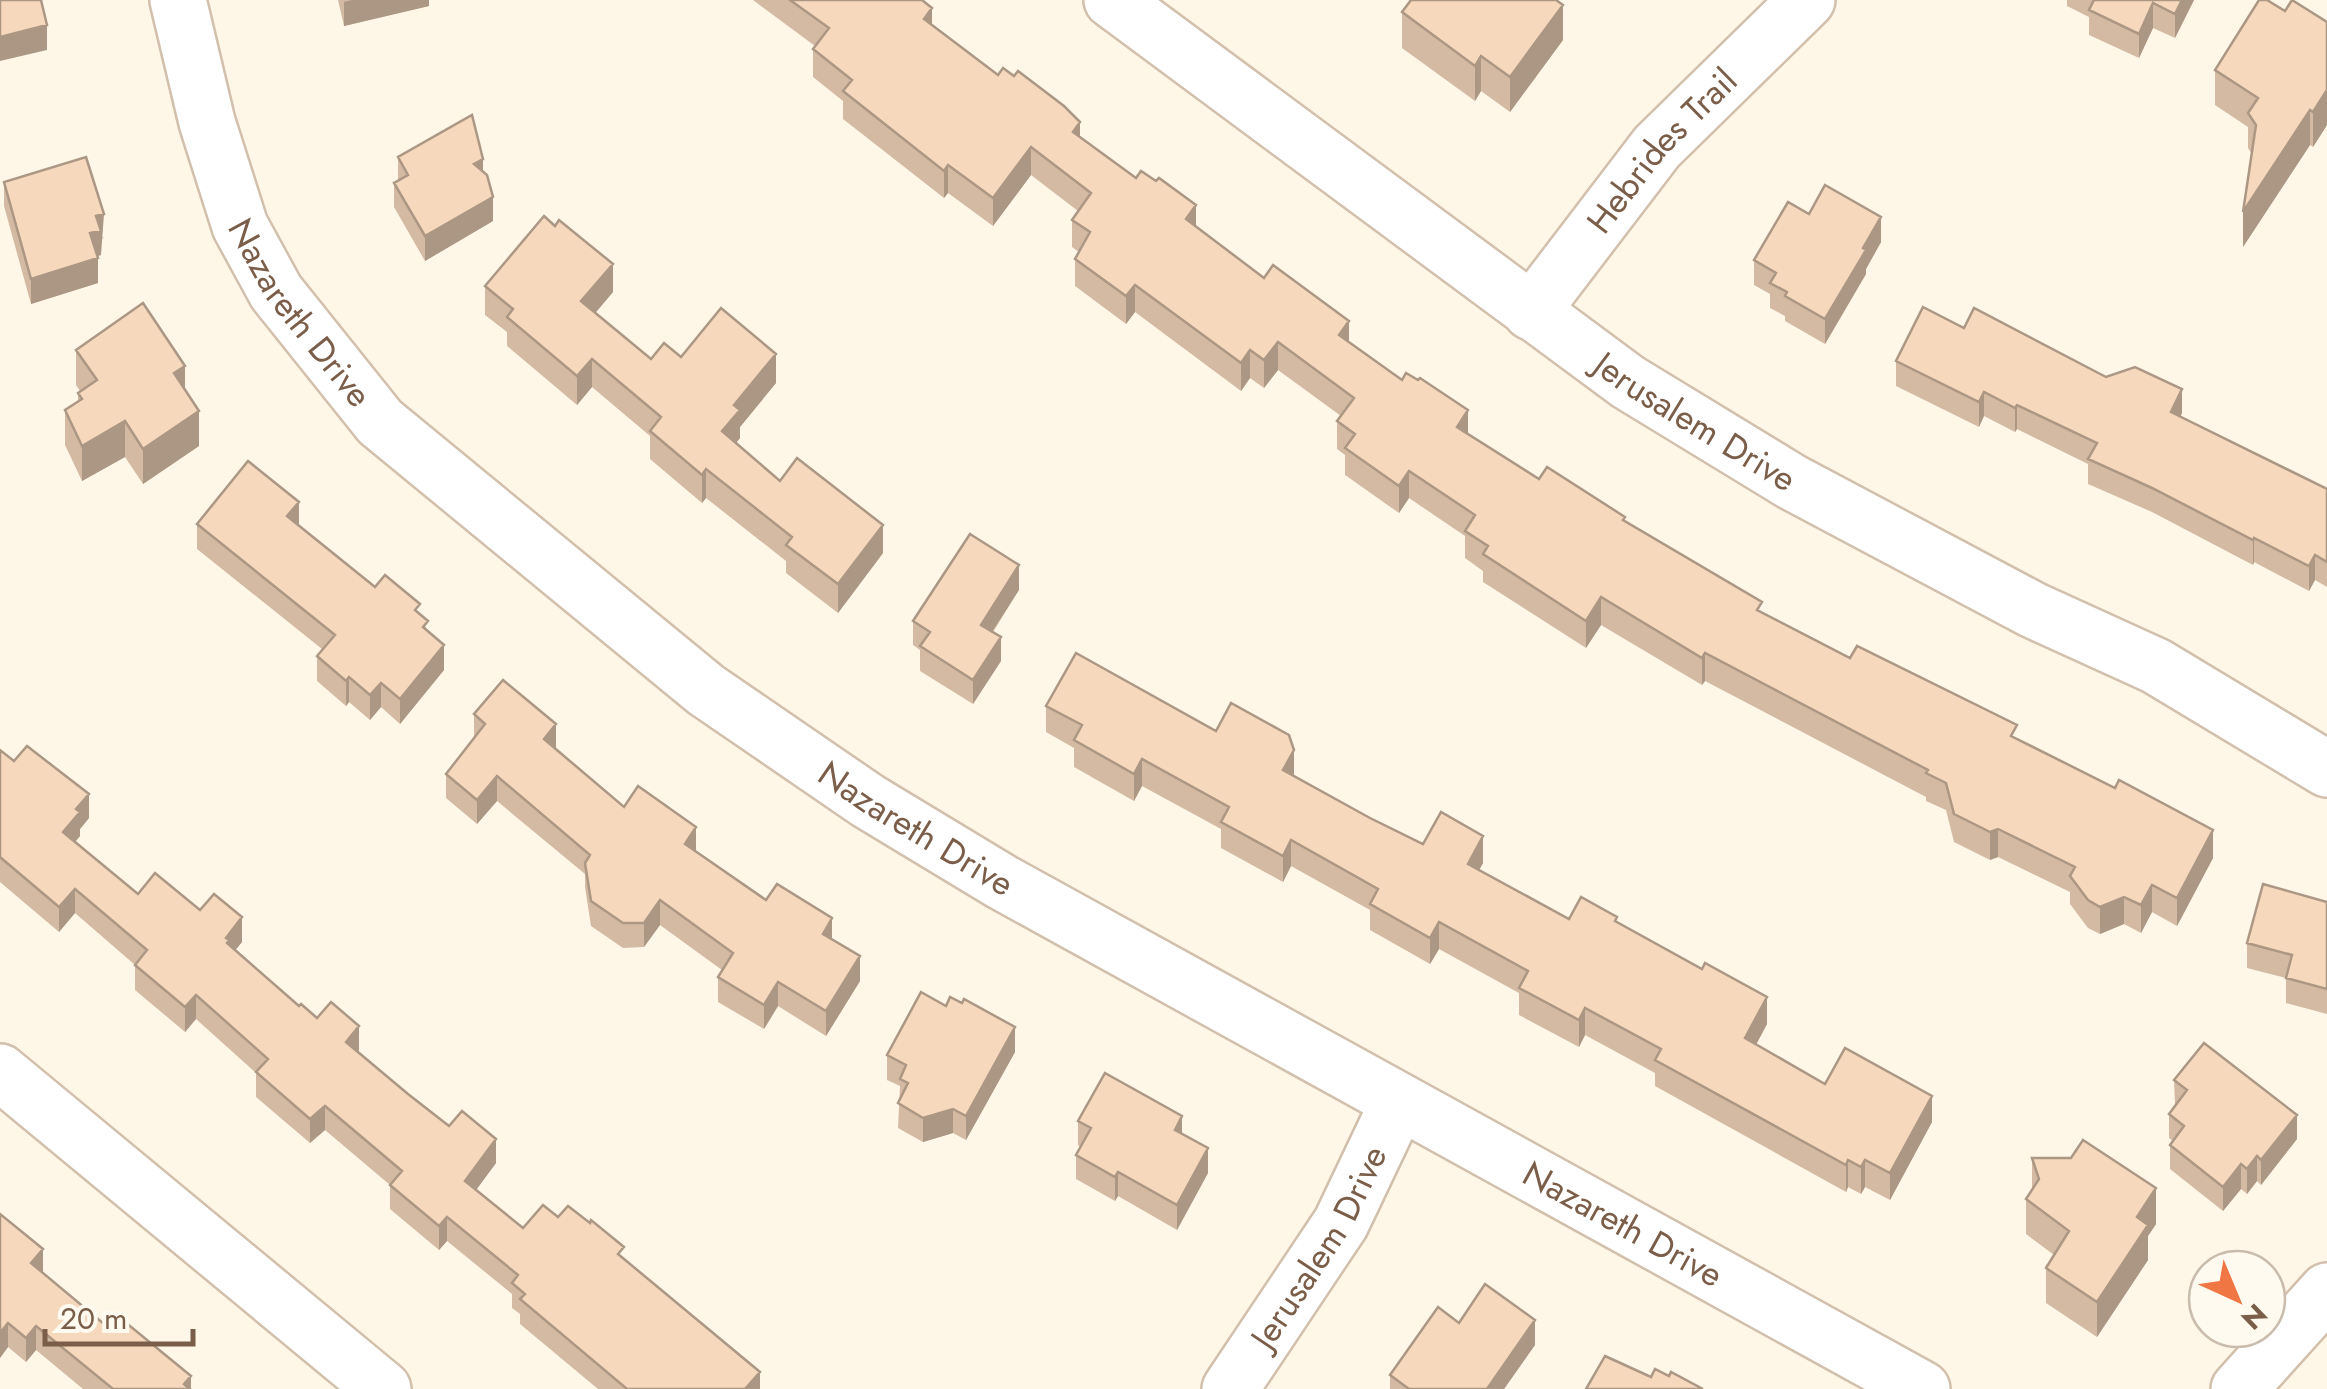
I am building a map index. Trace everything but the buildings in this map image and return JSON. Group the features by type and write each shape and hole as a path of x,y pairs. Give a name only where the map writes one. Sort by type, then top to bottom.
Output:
{"street":[{"name":"Nazareth Drive","path":"178,0 207,122 240,226 276,292 380,422 706,690 868,800 1002,882 1922,1389"},
{"name":"Jerusalem Drive","path":"1112,0 1628,382 1792,482 2034,610 2156,666 2327,768"},
{"name":"Hebrides Trail","path":"1531,312 1657,147 1807,0"},
{"path":"0,1072 383,1389"},
{"name":"Jerusalem Drive","path":"1230,1389 1342,1223 1400,1101"},
{"path":"2239,1389 2327,1291"}]}
